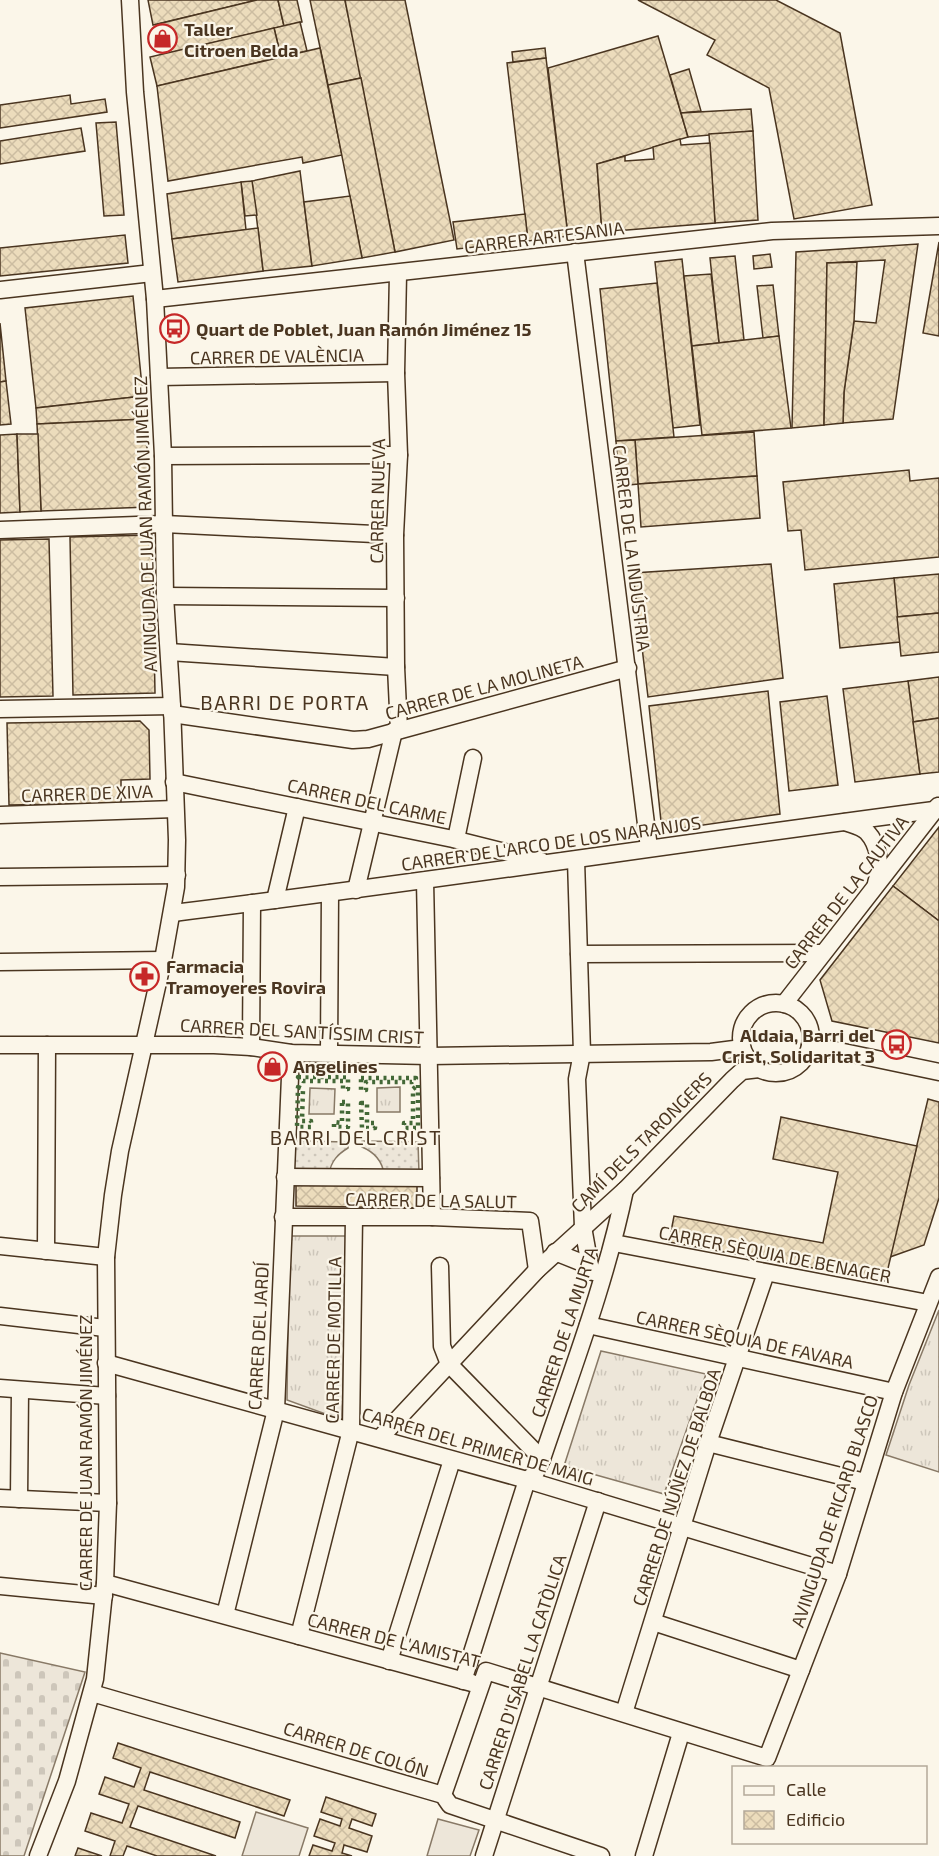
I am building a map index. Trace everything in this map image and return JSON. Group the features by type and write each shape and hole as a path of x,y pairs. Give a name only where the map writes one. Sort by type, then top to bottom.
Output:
{"street":[{"name":"AVINGUDA DE JUAN RAMÓN JIMÉNEZ","path":"130,0 135,92 155,299 163,456 165,596 172,710 177,875 173,913 143,1044"},
{"name":"CARRER ARTESANIA","path":"155,299 772,231 939,226"},
{"name":"CARRER DE LA INDÚSTRIA","path":"575,252 649,848"},
{"path":"0,290 152,273"},
{"name":"CARRER NUEVA","path":"356,890 396,730 395,535 399,455 396,373 398,274"},
{"name":"CARRER DE VALÈNCIA","path":"159,377 396,373"},
{"path":"163,456 399,455"},
{"path":"0,530 165,524 395,535"},
{"path":"165,596 396,598"},
{"path":"169,652 396,667"},
{"name":"CARRER DE LA MOLINETA","path":"0,710 172,710 353,740 368,739 628,668"},
{"path":"456,839 473,758"},
{"name":"CARRER DEL CARME","path":"174,782 456,839 551,863"},
{"path":"275,900 297,807"},
{"name":"CARRER DE L'ARCO DE LOS NARANJOS","path":"173,913 477,874 937,807"},
{"name":"CARRER DE LA CAUTIVA","path":"784,1004 937,807"},
{"name":"CARRER DE XIVA","path":"0,815 176,809"},
{"path":"845,822 860,827 869,834 880,863 875,887"},
{"path":"477,874 483,846"},
{"path":"576,860 582,1053 577,1079 583,1227 590,1266 600,1286"},
{"path":"0,877 177,875"},
{"path":"425,881 432,1217"},
{"path":"329,1053 330,893"},
{"path":"251,1047 252,903"},
{"path":"579,954 823,953"},
{"path":"0,962 163,960"},
{"path":"784,1004 800,1012 805,1019 809,1027 810,1045 803,1060 790,1070 774,1073 749,1059 741,1030 750,1014 766,1005 784,1004"},
{"name":"CARRER DEL SANTÍSSIM CRIST","path":"0,1044 251,1047 291,1053 429,1056 711,1052 749,1059"},
{"name":"CARRER DE JUAN RAMÓN JIMÉNEZ","path":"38,1856 67,1781 92,1693 105,1589 108,1503 106,1257 112,1195 143,1044"},
{"path":"46,1251 47,1045"},
{"path":"810,1045 939,1072"},
{"name":"CARRER DEL JARDÍ","path":"225,1615 276,1410 291,1053"},
{"name":"CAMÍ DELS TARONGERS","path":"380,1438 537,1270 625,1190 742,1071 749,1059"},
{"path":"285,1177 431,1178"},
{"name":"CARRER DE LA MURTA","path":"463,1681 527,1480 535,1474 542,1459 588,1325 614,1243 625,1190"},
{"name":"CARRER DE LA SALUT","path":"283,1217 432,1217 530,1221 537,1270"},
{"name":"CARRER DE MOTILLA","path":"299,1636 351,1430 354,1218"},
{"name":"CARRER SÈQUIA DE BENAGER","path":"614,1243 928,1303"},
{"path":"0,1246 106,1257"},
{"path":"555,1252 590,1266"},
{"path":"440,1266 442,1346 449,1364 542,1459"},
{"name":"CARRER DE NÚÑEZ DE BALBOA","path":"624,1713 708,1443 766,1273"},
{"name":"AVINGUDA DE RICARD BLASCO","path":"767,1758 838,1574 894,1392 939,1276"},
{"path":"0,1316 105,1328"},
{"name":"CARRER SÈQUIA DE FAVARA","path":"588,1325 894,1392"},
{"name":"CARRER DEL PRIMER DE MAIG","path":"106,1363 527,1480 838,1574"},
{"path":"0,1388 107,1396"},
{"path":"19,1499 20,1390"},
{"path":"708,1443 865,1482"},
{"path":"389,1661 452,1460"},
{"path":"0,1498 108,1503"},
{"name":"CARRER D'ISABEL LA CATÒLICA","path":"483,1856 598,1501"},
{"name":"CARRER DE L'AMISTAT","path":"0,1586 105,1589 225,1615 480,1686 486,1671 767,1758"},
{"path":"653,1622 801,1670"},
{"path":"443,1796 480,1686"},
{"name":"CARRER DE COLÓN","path":"92,1693 443,1796 450,1805 601,1856"},
{"path":"644,1856 681,1733"}],"green space":[{"path":"400,1087 400,1112 377,1112 377,1088"},
{"path":"310,1088 335,1089 334,1114 309,1114"},
{"path":"295,1141 349,1142 348,1148 333,1162 329,1174 294,1173"},
{"path":"362,1141 418,1142 419,1174 384,1174 374,1154 362,1147"},
{"path":"289,1236 347,1236 342,1420 287,1400"},
{"path":"939,1310 939,1472 886,1455 909,1385"},
{"path":"601,1351 706,1374 664,1494 564,1466"},
{"path":"0,1653 85,1672 24,1856 0,1856"},
{"path":"256,1812 308,1828 299,1856 242,1856"},
{"path":"438,1819 479,1830 470,1856 427,1856"}],"building":[{"path":"148,0 257,0 153,25"},
{"path":"257,0 278,0 284,26 165,54 158,24"},
{"path":"278,0 297,0 302,22 284,26"},
{"path":"310,0 345,0 361,78 328,85"},
{"path":"345,0 405,0 454,240 395,252"},
{"path":"638,0 776,0 840,33 872,205 794,219 769,88 707,55 715,40"},
{"path":"300,22 307,51 281,57 274,28"},
{"path":"274,28 281,57 157,86 150,57"},
{"path":"658,36 688,137 597,164 602,232 568,236 548,68"},
{"path":"320,48 342,155 303,163 302,157 168,181 157,86"},
{"path":"545,48 546,58 513,62 512,52"},
{"path":"546,58 568,236 528,241 507,63"},
{"path":"689,69 701,111 681,113 670,75"},
{"path":"361,78 395,252 362,258 328,85"},
{"path":"70,95 71,104 105,99 107,112 0,128 0,105"},
{"path":"751,109 753,131 688,137 681,113"},
{"path":"116,122 124,215 104,216 96,123"},
{"path":"81,128 85,151 0,164 0,141"},
{"path":"753,131 758,220 715,223 709,134"},
{"path":"680,139 681,145 710,143 715,223 602,232 597,164 625,156 625,161 654,159 653,147"},
{"path":"300,171 312,266 263,271 252,181"},
{"path":"252,181 257,215 245,216 241,182"},
{"path":"241,182 246,230 172,239 167,194"},
{"path":"350,196 362,258 312,266 304,202"},
{"path":"525,214 528,241 457,249 453,222"},
{"path":"258,228 263,271 178,282 172,239"},
{"path":"125,235 128,263 0,276 0,248"},
{"path":"939,242 939,336 923,333"},
{"path":"918,244 893,419 843,423 844,392 854,321 876,323 885,260 827,263 824,425 792,428 796,252"},
{"path":"770,254 772,267 754,269 753,256"},
{"path":"735,256 744,340 719,343 710,258"},
{"path":"682,259 700,425 673,428 655,262"},
{"path":"857,262 854,321 844,392 843,423 824,425 827,263"},
{"path":"711,274 719,343 692,346 684,276"},
{"path":"657,283 674,437 616,441 600,289"},
{"path":"773,285 779,336 763,338 757,286"},
{"path":"133,296 143,396 36,408 25,308"},
{"path":"0,323 6,381 0,382"},
{"path":"779,336 791,428 702,435 692,346"},
{"path":"6,381 11,424 0,425 0,382"},
{"path":"143,396 146,419 37,424 36,408"},
{"path":"146,419 149,507 41,511 37,424"},
{"path":"754,432 757,476 638,484 635,440"},
{"path":"17,434 20,512 0,513 0,435"},
{"path":"17,434 38,434 41,511 20,512"},
{"path":"635,440 638,484 619,486 616,441"},
{"path":"909,470 910,481 939,478 939,557 805,570 801,530 788,531 783,482"},
{"path":"757,476 760,518 641,527 638,484"},
{"path":"152,535 155,693 73,695 70,537"},
{"path":"49,539 53,696 0,697 0,540"},
{"path":"771,564 783,678 648,697 633,573"},
{"path":"939,574 939,613 897,617 894,578"},
{"path":"894,578 900,642 840,648 834,584"},
{"path":"939,613 939,652 901,656 897,617"},
{"path":"939,677 939,718 913,722 908,681"},
{"path":"908,681 920,774 855,782 843,689"},
{"path":"768,691 780,814 662,831 649,706"},
{"path":"827,696 838,785 789,791 780,702"},
{"path":"939,718 939,772 920,774 913,722"},
{"path":"140,721 149,730 150,779 121,780 121,803 9,805 7,723"},
{"path":"939,827 939,921 893,886"},
{"path":"893,886 939,921 939,1043 832,1021 820,980"},
{"path":"928,1099 939,1102 939,1198 924,1245 890,1257"},
{"path":"781,1117 917,1146 885,1281 669,1242 674,1216 823,1243 838,1172 773,1159"},
{"path":"296,1181 417,1182 417,1208 296,1206"},
{"path":"118,1743 290,1800 284,1816 150,1772 144,1790 240,1822 235,1838 138,1806 130,1827 216,1856 157,1856 127,1846 123,1856 110,1856 115,1841 85,1831 91,1813 122,1823 129,1804 99,1794 105,1777 134,1787 141,1768 113,1758"},
{"path":"326,1797 376,1814 372,1826 352,1819 349,1828 372,1836 367,1852 344,1845 342,1853 352,1856 309,1856 313,1845 332,1851 335,1843 314,1836 320,1819 340,1826 342,1819 321,1812"},
{"path":"78,1848 102,1856 75,1856"}],"hedge":[{"path":"298,1077 348,1077 348,1089 343,1089 343,1081 303,1081 298,1077"},
{"path":"361,1078 416,1078 412,1082 366,1082 366,1090 361,1090 361,1078"},
{"path":"418,1085 418,1128 404,1128 404,1123 413,1123 413,1089 418,1085"},
{"path":"298,1087 303,1089 302,1121 311,1121 311,1127 297,1127 298,1087"},
{"path":"342,1102 348,1102 348,1127 334,1127 334,1122 342,1123 342,1102"},
{"path":"361,1103 367,1103 367,1123 375,1123 375,1128 362,1128 361,1103"}],"place":[{"name":"Taller Citroen Belda","path":"163,39"},
{"name":"Quart de Poblet, Juan Ramón Jiménez 15","path":"175,329"},
{"name":"Farmacia Tramoyeres Rovira","path":"145,976"},
{"name":"Aldaia, Barri del Crist, Solidaritat 3","path":"896,1045"},
{"name":"Angelines","path":"272,1066"}],"district":[{"name":"BARRI DE PORTA","path":"285,702"},
{"name":"BARRI DEL CRIST","path":"356,1137"}]}
